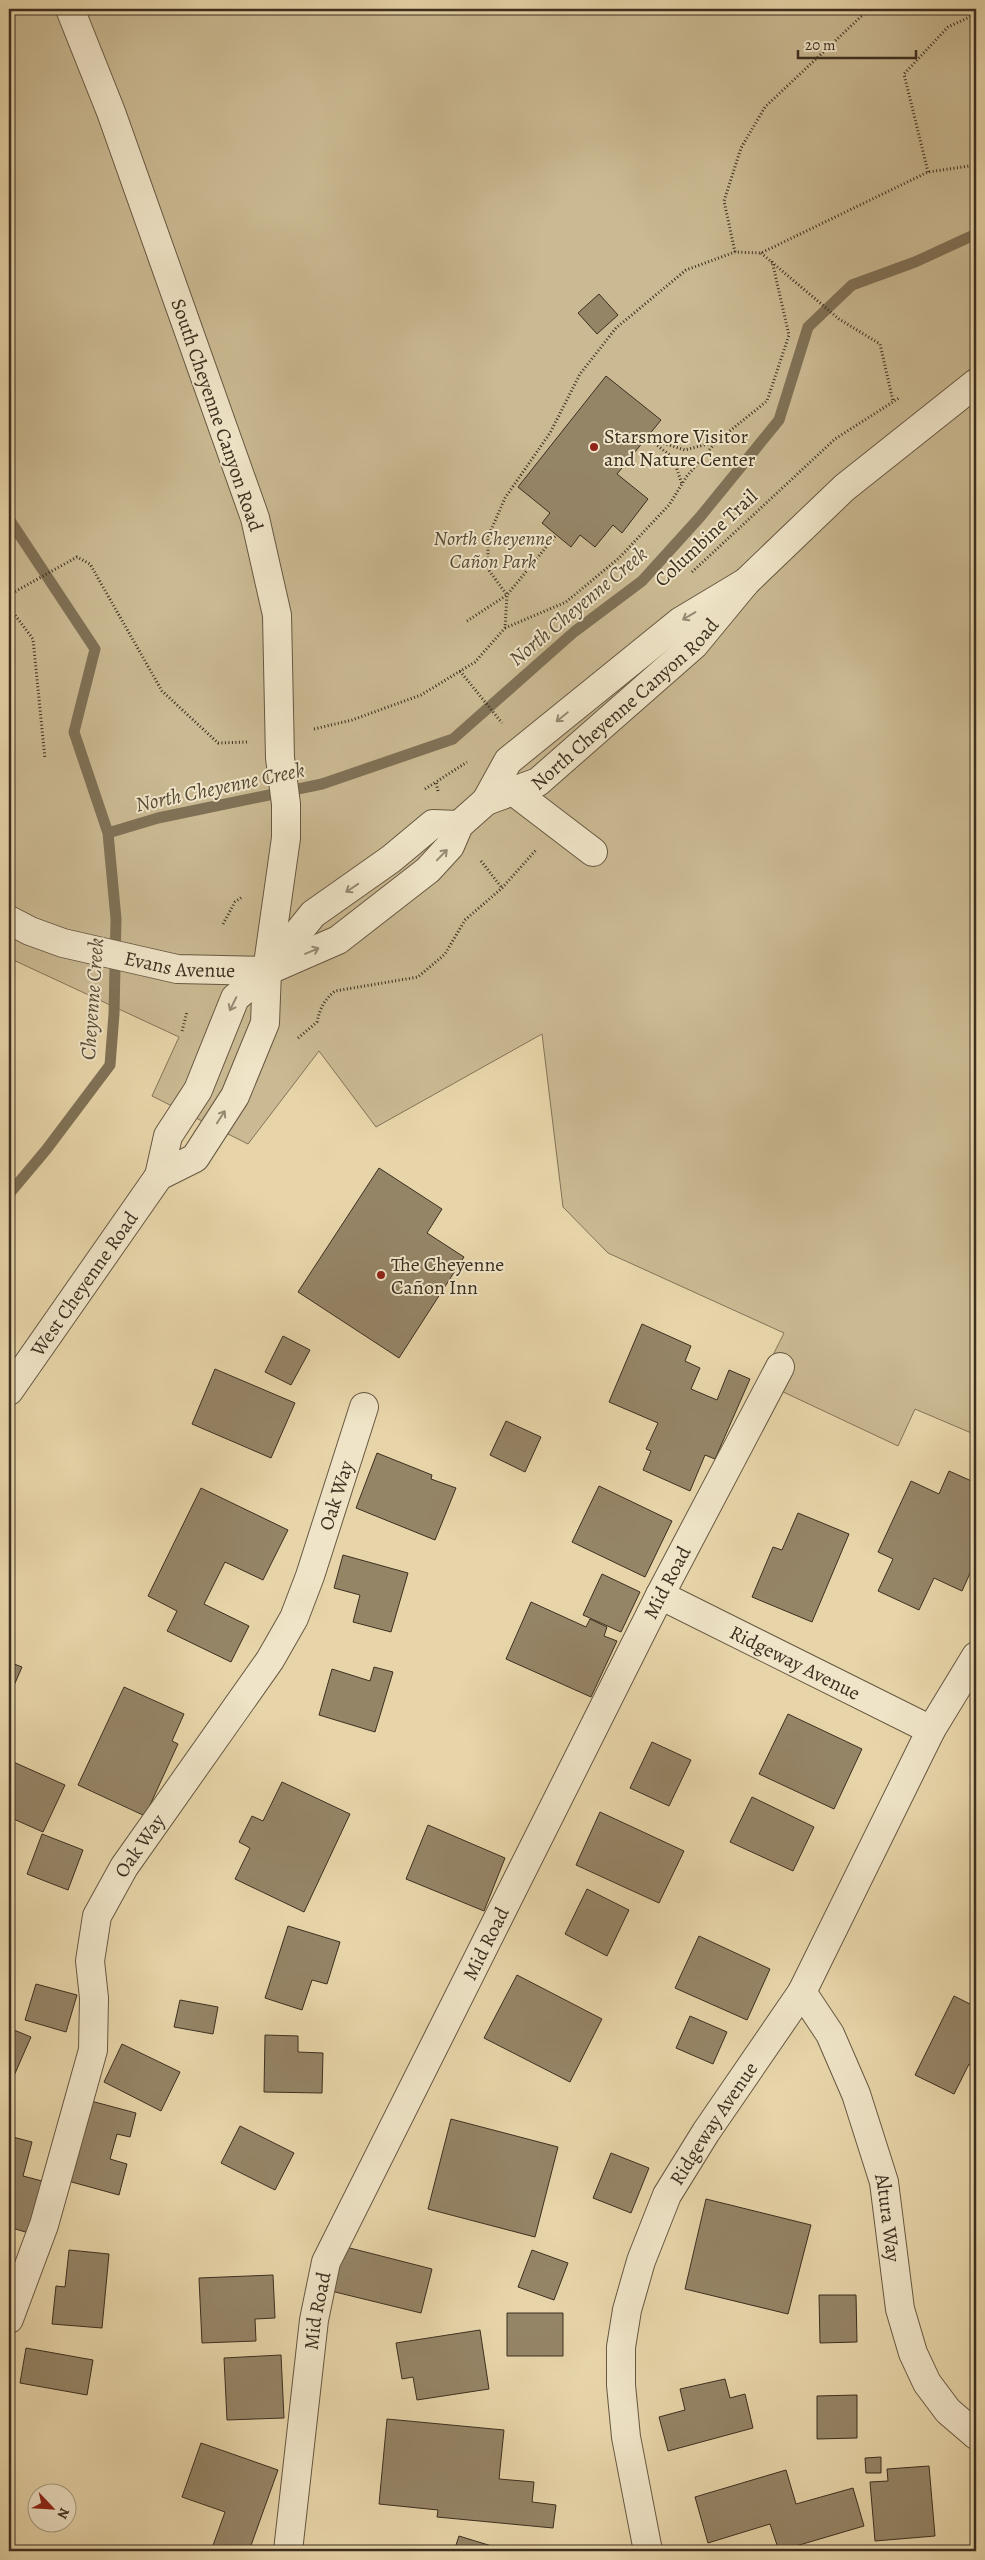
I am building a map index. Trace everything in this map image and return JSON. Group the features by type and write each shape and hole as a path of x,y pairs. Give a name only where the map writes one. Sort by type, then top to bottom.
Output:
{"street":[{"name":"South Cheyenne Canyon Road","path":"70,9 112,112 255,518 276,615 280,748 286,804 286,838"},
{"name":"North Cheyenne Canyon Road","path":"486,801 538,782 694,645 746,582 844,488 976,383"},
{"name":"North Cheyenne Canyon Road","path":"267,970 338,940 428,870 450,846 459,825 486,801 508,761 681,621 746,582"},
{"path":"513,791 593,852"},
{"name":"West Cheyenne Road","path":"159,1176 194,1158 235,1096 265,1024 267,970 286,838"},
{"name":"Evans Avenue","path":"9,920 30,931 63,943 166,967 177,969 267,970"},
{"name":"West Cheyenne Road","path":"9,1391 159,1176 168,1136 198,1090 235,998 267,970"},
{"name":"Mid Road","path":"288,2551 314,2320 326,2262 660,1595 780,1367"},
{"name":"Oak Way","path":"9,2319 44,2225 93,2050 94,1998 90,1961 97,1916 124,1867 270,1660 294,1618 310,1576 364,1407"},
{"name":"Ridgeway Avenue","path":"660,1595 931,1730"},
{"name":"Ridgeway Avenue","path":"648,2551 626,2437 621,2385 621,2346 627,2310 641,2261 667,2195 706,2132 802,1992 931,1730 976,1656"},
{"name":"Altura Way","path":"802,1992 830,2034 856,2094 884,2182 900,2309 913,2353 927,2383 948,2411 976,2435"}],"path":[{"path":"735,252 724,201 740,148 765,107 869,9"},
{"path":"928,172 904,74 948,27 976,14"},
{"path":"505,628 507,595 488,569 488,537 505,498 550,433 580,374 616,328 686,270 735,252 761,253 928,172 976,165"},
{"path":"761,253 839,319 880,344 893,401"},
{"path":"9,595 76,557 90,564 162,691 203,732 218,743 280,748 421,694 475,662 505,628 566,602 619,558 669,505 682,484 716,442 767,401 789,335 772,261"},
{"name":"Columbine Trail","path":"690,574 835,438 901,397"},
{"path":"682,484 673,458 650,439 685,450 716,442"},
{"path":"466,621 507,595 556,535"},
{"path":"9,607 33,639 45,759"},
{"path":"460,671 475,692 503,724"},
{"path":"305,1031 317,1022 319,1011 325,1000 335,991 418,978 445,954 465,920 502,888 530,858"},
{"path":"480,859 502,888"},
{"path":"223,924 235,902 246,893"}],"green space":[{"name":"North Cheyenne Cañon Park","path":"9,9 976,9 976,1435 915,1409 898,1446 760,1381 784,1333 608,1253 563,1207 542,1034 376,1127 319,1051 248,1144 152,1096 179,1037 9,958"}],"building":[{"path":"599,294 618,315 597,334 578,313"},
{"name":"Starsmore Visitor and Nature Center","path":"606,376 661,420 617,474 648,499 622,533 613,525 595,547 580,535 571,547 542,523 550,513 518,487"},
{"name":"The Cheyenne Cañon Inn","path":"379,1168 442,1209 427,1233 464,1257 399,1358 298,1292"},
{"path":"642,1324 691,1346 685,1361 700,1368 691,1389 717,1400 729,1370 750,1379 715,1459 705,1455 690,1491 643,1470 651,1451 646,1449 658,1423 609,1402"},
{"path":"283,1336 310,1350 291,1385 265,1372"},
{"path":"215,1369 295,1403 271,1458 192,1424"},
{"path":"506,1421 541,1437 525,1472 490,1455"},
{"path":"377,1453 432,1475 431,1479 456,1488 435,1540 356,1508"},
{"path":"949,1471 976,1483 976,1560 962,1591 934,1578 919,1610 878,1591 893,1559 878,1552 911,1481 939,1494"},
{"path":"599,1486 672,1521 645,1577 572,1542"},
{"path":"201,1488 288,1530 263,1580 225,1562 204,1604 249,1626 231,1662 167,1631 177,1611 148,1596"},
{"path":"798,1513 849,1534 812,1622 752,1597 773,1547 782,1550"},
{"path":"343,1555 408,1573 391,1632 353,1622 360,1595 334,1588"},
{"path":"602,1574 640,1592 621,1632 583,1615"},
{"path":"531,1602 586,1627 590,1619 607,1627 604,1636 617,1641 591,1697 506,1659"},
{"path":"9,1662 22,1667 9,1697"},
{"path":"374,1667 393,1672 375,1732 319,1715 332,1669 370,1681"},
{"path":"124,1687 184,1714 172,1741 178,1744 145,1816 78,1785"},
{"path":"788,1714 862,1749 834,1809 759,1774"},
{"path":"652,1742 691,1760 669,1806 630,1788"},
{"path":"9,1760 65,1785 43,1832 9,1817"},
{"path":"282,1782 350,1814 304,1912 235,1879 250,1848 239,1842 252,1816 263,1821"},
{"path":"752,1797 814,1827 793,1871 730,1842"},
{"path":"600,1812 684,1851 659,1903 576,1865"},
{"path":"428,1825 505,1858 484,1911 406,1879"},
{"path":"42,1834 83,1850 68,1890 27,1874"},
{"path":"587,1889 629,1910 607,1956 565,1934"},
{"path":"288,1926 340,1942 327,1984 312,1980 302,2010 265,1998"},
{"path":"699,1936 770,1969 747,2020 675,1988"},
{"path":"517,1975 602,2019 570,2082 484,2038"},
{"path":"36,1984 77,1995 66,2032 25,2020"},
{"path":"954,1996 976,2007 976,2068 969,2064 954,2094 915,2075"},
{"path":"180,2000 218,2007 213,2034 174,2027"},
{"path":"690,2016 727,2032 713,2064 676,2048"},
{"path":"9,2028 31,2037 9,2087"},
{"path":"265,2035 298,2036 298,2052 323,2053 322,2093 264,2092"},
{"path":"122,2044 180,2072 161,2111 104,2082"},
{"path":"91,2101 136,2113 130,2137 117,2134 110,2159 127,2164 119,2195 68,2181"},
{"path":"451,2119 558,2147 535,2237 428,2209"},
{"path":"240,2126 294,2153 275,2190 221,2163"},
{"path":"9,2136 32,2142 23,2176 46,2182 32,2234 9,2227"},
{"path":"611,2153 649,2168 631,2213 593,2198"},
{"path":"706,2199 811,2225 788,2314 685,2289"},
{"path":"342,2246 432,2269 421,2313 331,2291"},
{"path":"69,2250 109,2254 102,2328 52,2324 56,2286 65,2287"},
{"path":"532,2250 568,2263 554,2300 518,2287"},
{"path":"273,2275 275,2318 255,2319 256,2341 202,2343 199,2278"},
{"path":"819,2295 856,2295 857,2342 820,2343"},
{"path":"507,2313 563,2313 563,2356 507,2356"},
{"path":"480,2330 489,2389 417,2400 413,2377 402,2379 396,2343"},
{"path":"26,2348 93,2360 87,2395 20,2383"},
{"path":"281,2355 284,2418 227,2420 224,2358"},
{"path":"725,2379 730,2398 745,2394 753,2428 668,2451 659,2417 685,2410 680,2389"},
{"path":"857,2395 857,2438 817,2439 817,2396"},
{"path":"387,2419 504,2430 499,2479 534,2482 532,2502 556,2505 553,2528 437,2517 438,2510 379,2504"},
{"path":"201,2443 278,2470 249,2551 211,2551 225,2512 182,2497"},
{"path":"881,2457 881,2473 866,2473 865,2458"},
{"path":"929,2466 935,2536 875,2541 870,2482 888,2481 887,2469"},
{"path":"786,2470 796,2504 853,2488 864,2526 779,2551 770,2524 708,2543 695,2497"},
{"path":"459,2536 508,2551 454,2551"}],"waterway":[{"name":"North Cheyenne Creek","path":"108,833 158,818 322,784 453,739 574,632 642,581 700,517 779,420 808,327 852,285 915,262 976,234"},
{"name":"Cheyenne Creek","path":"9,519 95,649 74,732 108,833 116,919 114,1014 110,1065 46,1150 9,1194"}],"place":[{"name":"Starsmore Visitor and Nature Center","path":"594,447"},
{"name":"The Cheyenne Cañon Inn","path":"381,1275"}]}
